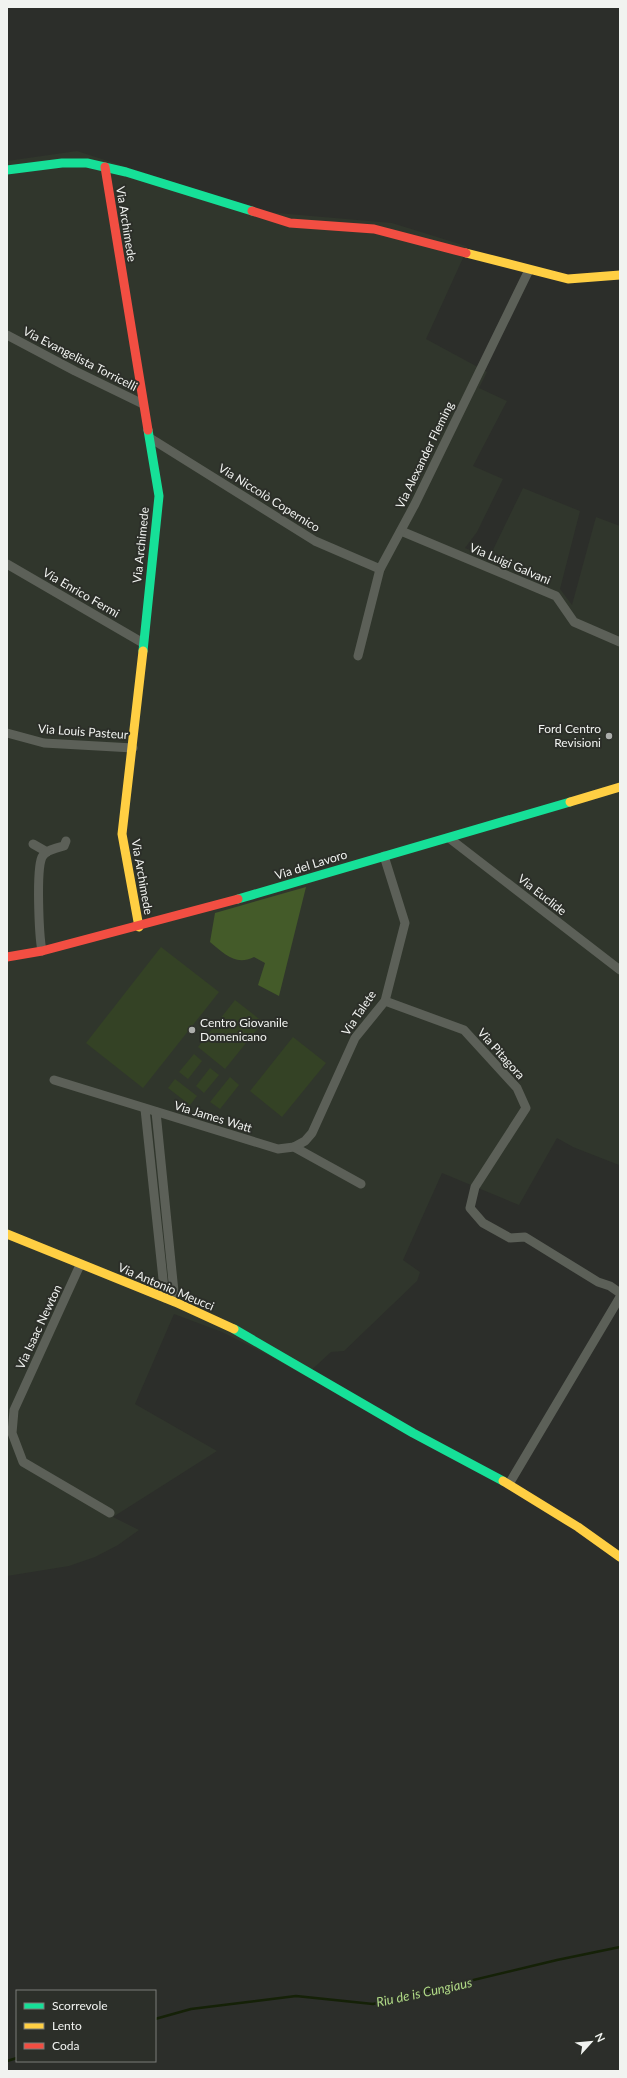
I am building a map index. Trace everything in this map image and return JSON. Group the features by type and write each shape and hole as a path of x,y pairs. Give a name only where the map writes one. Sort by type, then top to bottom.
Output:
{"street":[{"path":"7,170 62,163 87,163 105,167 290,223 374,229 568,279 620,275"},
{"name":"Via Archimede","path":"105,167 159,496 133,748 122,834 139,927"},
{"name":"Via Alexander Fleming","path":"358,656 380,570 401,531 529,270"},
{"name":"Via Evangelista Torricelli","path":"7,335 75,371 143,404"},
{"name":"Via Niccolò Copernico","path":"150,438 315,541 380,570"},
{"name":"Via Luigi Galvani","path":"401,531 556,596 574,622 620,642"},
{"name":"Via Enrico Fermi","path":"7,564 143,643"},
{"name":"Via Louis Pasteur","path":"7,733 44,743 133,748"},
{"name":"Via del Lavoro","path":"7,957 42,951 139,927 620,787"},
{"name":"Via Euclide","path":"449,838 620,970"},
{"path":"42,951 40,938 39,871 42,858 47,852 64,846 66,841"},
{"path":"33,844 47,852"},
{"name":"Via Talete","path":"294,1147 305,1141 312,1133 355,1038 385,1001 405,923 384,856"},
{"name":"Via Pitagora","path":"385,1001 464,1030 517,1088 526,1108 475,1187 470,1208 483,1223 510,1238 525,1237 598,1282 610,1286 620,1293"},
{"name":"Via James Watt","path":"54,1080 278,1149 294,1147"},
{"path":"145,1109 165,1298"},
{"path":"156,1112 174,1302"},
{"path":"294,1147 361,1184"},
{"path":"155,1205 165,1204"},
{"name":"Via Antonio Meucci","path":"7,1234 80,1265 165,1298 246,1335 309,1374 413,1433 509,1484 620,1557"},
{"name":"Via Isaac Newton","path":"80,1265 14,1410 12,1433 23,1462 110,1513"},
{"path":"509,1484 620,1297"}],"shaded area":[{"path":"77,151 266,212 392,223 466,246 463,258 426,339 487,372 479,388 507,401 473,466 503,479 477,532 465,548 489,558 523,488 580,511 560,589 572,605 596,517 620,526 620,1163 619,1165 573,1147 557,1138 519,1205 442,1173 403,1260 420,1272 417,1281 344,1351 331,1352 305,1376 270,1356 222,1332 174,1314 135,1404 217,1451 113,1517 139,1530 118,1545 95,1557 69,1566 7,1576 7,161"}],"green space":[{"path":"306,887 279,996 258,985 265,963 254,957 241,960 230,957 210,942 215,913"},
{"path":"161,947 219,992 143,1088 86,1043"},
{"path":"235,1000 263,1022 225,1069 198,1047"},
{"path":"293,1037 326,1063 282,1117 250,1091"},
{"path":"194,1054 202,1061 188,1079 179,1072"},
{"path":"210,1068 219,1075 204,1093 196,1086"},
{"path":"230,1077 239,1085 220,1109 210,1102"},
{"path":"175,1079 197,1096 190,1105 168,1088"}],"waterway":[{"name":"Riu de is Cungiaus","path":"156,2019 191,2009 296,1996 373,2004 557,1960 620,1947"},
{"name":"Riu de is Cungiaus","path":"7,2061 16,2058"}],"traffic: fast":[{"path":"7,170 62,163 87,163 126,172 252,211"},
{"path":"143,651 159,496 148,430"},
{"path":"238,899 570,802"},
{"path":"234,1329 413,1433 503,1481"}],"traffic: slow":[{"path":"466,253 568,279 620,275"},
{"path":"139,927 122,834 143,651"},
{"path":"570,802 620,787"},
{"path":"7,1234 175,1302 234,1329"},
{"path":"503,1481 578,1527 620,1557"}],"traffic: jam":[{"path":"105,167 148,430"},
{"path":"252,211 290,223 374,229 466,253"},
{"path":"7,957 42,951 238,899"}],"place":[{"name":"Ford Centro Revisioni","path":"609,736"},
{"name":"Centro Giovanile Domenicano","path":"192,1030"}]}
